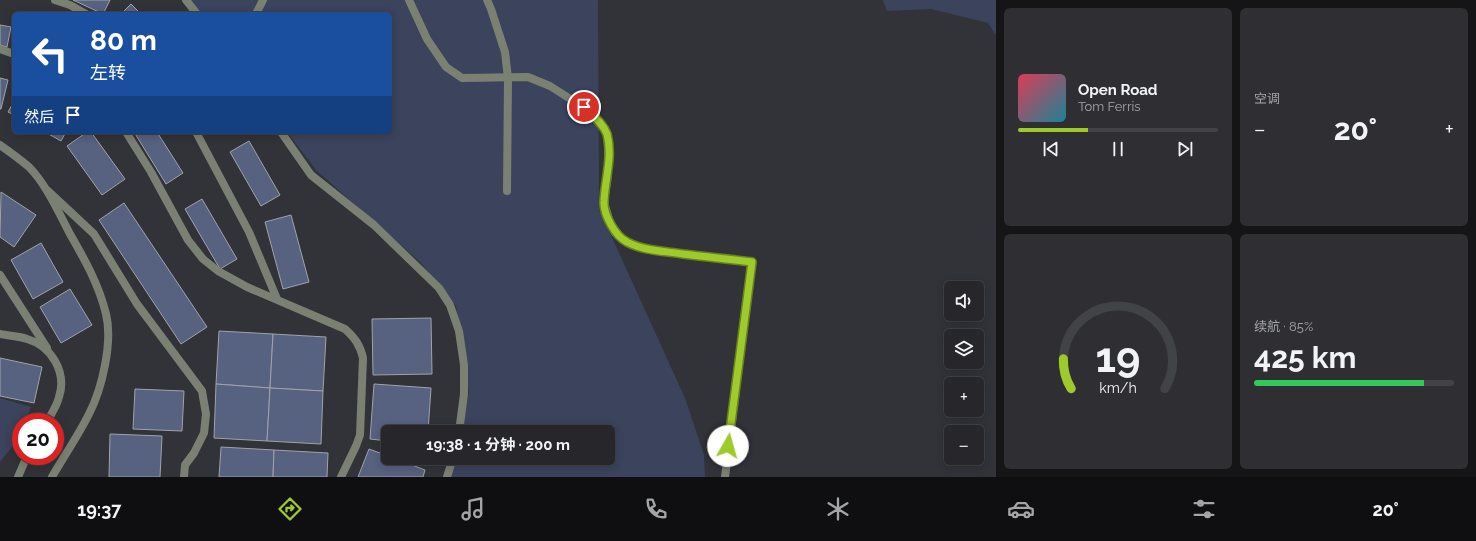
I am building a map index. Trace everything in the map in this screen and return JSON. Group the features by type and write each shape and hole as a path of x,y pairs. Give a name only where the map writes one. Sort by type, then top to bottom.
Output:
{"street":[{"path":"55,0 70,5 82,12"},
{"path":"186,0 195,12"},
{"path":"257,12 263,0"},
{"path":"409,0 427,39 446,67 462,78 528,77 550,86 584,107 597,119 607,134 608,174 604,202 615,233 626,242 650,250 752,262 724,477"},
{"path":"487,0 505,52 508,78 507,191"},
{"path":"0,50 12,53"},
{"path":"127,134 151,172 188,240 202,259 218,272 345,329 354,337 360,347 363,358 360,434 341,477"},
{"path":"197,134 249,232 276,299"},
{"path":"282,134 311,175 374,225 439,288 450,305 460,331 464,366 464,394 460,425"},
{"path":"0,145 30,168 44,188 90,269 101,295 107,316 109,337 102,376 89,414 52,477"},
{"path":"44,188 94,234 137,304 202,391 206,414 204,433 194,453 185,465 184,477"},
{"path":"0,275 58,367 61,384 59,398 52,413"},
{"path":"0,334 37,342 47,350 55,360"},
{"path":"18,477 23,465"},
{"path":"448,477 451,465"}],"shaded area":[{"path":"186,0 598,0 599,209 685,398 704,455 705,477 448,477 451,465 615,465 615,425 461,425 469,392 456,306 420,262 316,170 289,134 392,134 392,12 195,12"},
{"path":"883,0 996,0 996,35 988,23 931,9 887,11"},
{"path":"0,398 31,407 29,413 12,413 12,447 0,462"}],"building":[{"path":"73,0 110,0 104,12 99,12"},
{"path":"131,4 139,12 123,12"},
{"path":"0,25 11,27 7,47 0,45"},
{"path":"0,78 8,80 1,109 0,109"},
{"path":"12,105 12,114 8,112"},
{"path":"49,134 65,134 61,141"},
{"path":"84,134 92,134 125,179 102,195 67,146"},
{"path":"135,134 158,134 183,173 166,184"},
{"path":"249,141 280,195 261,206 230,152"},
{"path":"1,192 36,215 14,247 0,237"},
{"path":"202,199 237,259 220,269 185,209"},
{"path":"124,203 207,327 181,344 99,220"},
{"path":"291,215 309,282 283,289 265,222"},
{"path":"41,243 63,282 33,299 11,260"},
{"path":"70,289 92,325 61,343 40,307"},
{"path":"431,318 432,374 373,375 372,319"},
{"path":"219,331 273,334 270,388 216,384"},
{"path":"273,334 326,337 323,391 270,388"},
{"path":"0,358 42,367 34,403 0,396"},
{"path":"216,384 270,388 267,441 214,438"},
{"path":"374,384 431,388 428,425 381,425 381,440 370,439"},
{"path":"270,388 323,391 321,444 267,441"},
{"path":"135,389 184,391 182,431 133,429"},
{"path":"110,434 162,436 160,477 109,477"},
{"path":"221,447 274,450 273,477 219,477"},
{"path":"369,449 381,453 381,465 412,465 425,470 423,477 358,477"},
{"path":"274,450 328,453 327,477 273,477"}],"route":[{"path":"584,107 597,119 607,134 608,174 604,202 615,233 626,242 650,250 752,262 728,446"}]}
